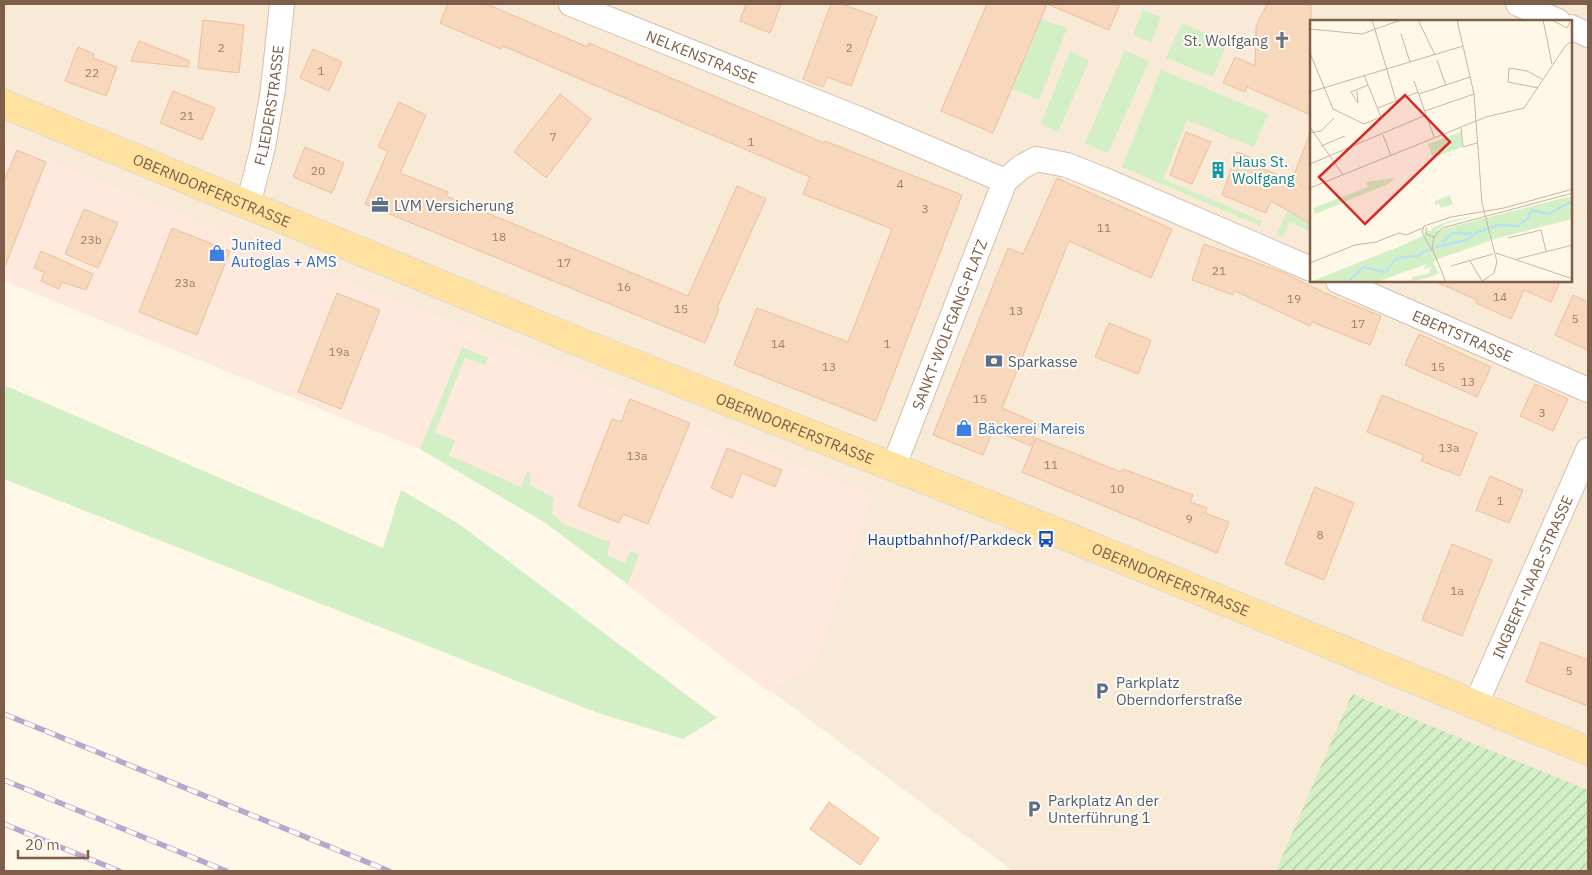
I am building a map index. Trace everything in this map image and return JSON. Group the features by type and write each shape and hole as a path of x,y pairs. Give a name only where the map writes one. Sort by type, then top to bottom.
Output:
{"main road":[{"name":"OBERNDORFERSTRASSE","path":"4,104 599,350 1049,529 1588,751"}],"street":[{"name":"FLIEDERSTRASSE","path":"248,205 263,147 273,90 282,4"},
{"name":"NELKENSTRASSE","path":"571,4 1005,181"},
{"path":"1518,4 1556,20"},
{"path":"1572,27 1588,35"},
{"path":"1005,181 1020,168 1036,159 1068,166 1310,269"},
{"name":"SANKT-WOLFGANG-PLATZ","path":"893,468 1005,181"},
{"name":"EBERTSTRASSE","path":"1340,282 1588,390"},
{"name":"INGBERT-NAAB-STRASSE","path":"1476,704 1588,450"}],"shaded area":[{"path":"4,4 1588,4 1588,871 1013,871 544,522 420,449 4,281"},
{"path":"4,141 380,295 462,324 872,495 817,662 769,692 544,522 420,449 242,374 4,281"}],"green space":[{"path":"1143,10 1161,17 1151,42 1133,35"},
{"path":"1041,19 1067,28 1039,100 1012,89"},
{"path":"1182,23 1227,42 1213,77 1166,58"},
{"path":"1125,50 1149,61 1108,153 1085,143"},
{"path":"1070,51 1089,61 1058,132 1041,124"},
{"path":"1161,70 1268,114 1254,147 1187,120 1163,179 1262,221 1260,226 1122,167"},
{"path":"1287,210 1310,223 1310,232 1290,222 1283,237 1277,235"},
{"path":"462,347 488,358 485,365 465,358 435,432 455,441 449,455 521,487 527,471 530,472 530,485 554,498 552,514 564,524 610,542 607,555 625,563 630,551 639,554 628,584 544,522 420,449"},
{"path":"4,385 383,548 401,490 459,524 717,718 683,739 598,713 4,479"},
{"path":"1352,694 1588,790 1588,871 1276,871"}],"building":[{"path":"448,4 486,4 588,47 589,43 824,143 825,141 962,195 876,421 734,365 757,308 848,342 892,229 803,194 810,177 503,46 501,49 440,23"},
{"path":"746,4 781,4 770,33 740,21"},
{"path":"831,4 842,4 877,17 851,86 827,77 823,87 803,79"},
{"path":"987,4 1047,4 993,133 941,111"},
{"path":"1047,4 1120,4 1109,30"},
{"path":"1267,4 1311,4 1310,115 1247,87 1245,92 1223,83 1235,57 1255,66 1256,26"},
{"path":"203,20 244,25 239,73 198,68"},
{"path":"139,41 190,61 188,67 131,61"},
{"path":"78,47 94,54 93,58 117,67 106,96 65,81"},
{"path":"313,49 342,62 329,91 300,78"},
{"path":"173,91 215,108 202,140 160,123"},
{"path":"560,94 591,119 546,178 514,152"},
{"path":"399,102 426,115 400,173 448,192 446,196 688,296 737,186 766,199 717,308 719,309 705,343 365,204 388,151 378,147"},
{"path":"1186,132 1211,142 1192,184 1170,175"},
{"path":"1309,136 1310,223 1271,201 1266,213 1222,195 1237,152 1255,159 1252,165 1292,180"},
{"path":"305,147 344,163 332,193 293,177"},
{"path":"17,150 46,162 4,269 4,181"},
{"path":"1057,178 1172,229 1151,278 1069,241 1002,408 1039,424 1031,446 993,430 983,455 933,435 1008,248 1023,254"},
{"path":"84,209 118,223 98,268 65,254"},
{"path":"172,228 230,251 197,335 139,312"},
{"path":"1204,244 1282,272 1325,293 1381,316 1370,345 1312,322 1310,326 1235,291 1233,295 1192,280"},
{"path":"41,251 93,274 86,290 62,282 59,289 41,281 44,272 34,268"},
{"path":"1436,282 1560,282 1551,302 1524,290 1511,319 1476,303 1477,300"},
{"path":"337,293 380,310 341,409 298,392"},
{"path":"1573,295 1588,302 1588,350 1555,335"},
{"path":"1109,323 1151,340 1138,374 1095,357"},
{"path":"1419,334 1491,367 1477,397 1405,365"},
{"path":"1535,384 1568,399 1553,431 1520,416"},
{"path":"1382,395 1477,433 1460,476 1421,461 1424,455 1367,432"},
{"path":"630,399 690,423 648,524 623,514 619,523 578,506 612,419 621,422"},
{"path":"1036,438 1121,472 1123,469 1193,495 1190,502 1207,508 1205,513 1229,522 1217,553 1022,472"},
{"path":"727,448 782,470 775,487 742,473 732,498 711,488"},
{"path":"1490,476 1523,490 1509,523 1476,510"},
{"path":"1315,487 1354,503 1324,580 1285,564"},
{"path":"1452,544 1492,560 1462,636 1422,620"},
{"path":"1541,642 1588,660 1588,706 1526,682"},
{"path":"829,802 879,838 860,865 810,829"}],"railway":[{"path":"4,714 389,871"},
{"path":"4,780 226,871"},
{"path":"4,824 119,871"}],"place":[{"name":"St. Wolfgang","path":"1282,40"},
{"name":"Haus St. Wolfgang","path":"1218,170"},
{"name":"LVM Versicherung","path":"380,205"},
{"name":"Junited Autoglas + AMS","path":"217,253"},
{"name":"Sparkasse","path":"994,361"},
{"name":"Bäckerei Mareis","path":"964,428"},
{"name":"Hauptbahnhof/Parkdeck","path":"1046,539"},
{"name":"Parkplatz Oberndorferstraße","path":"1102,691"},
{"name":"Parkplatz An der Unterführung 1","path":"1034,809"}]}
